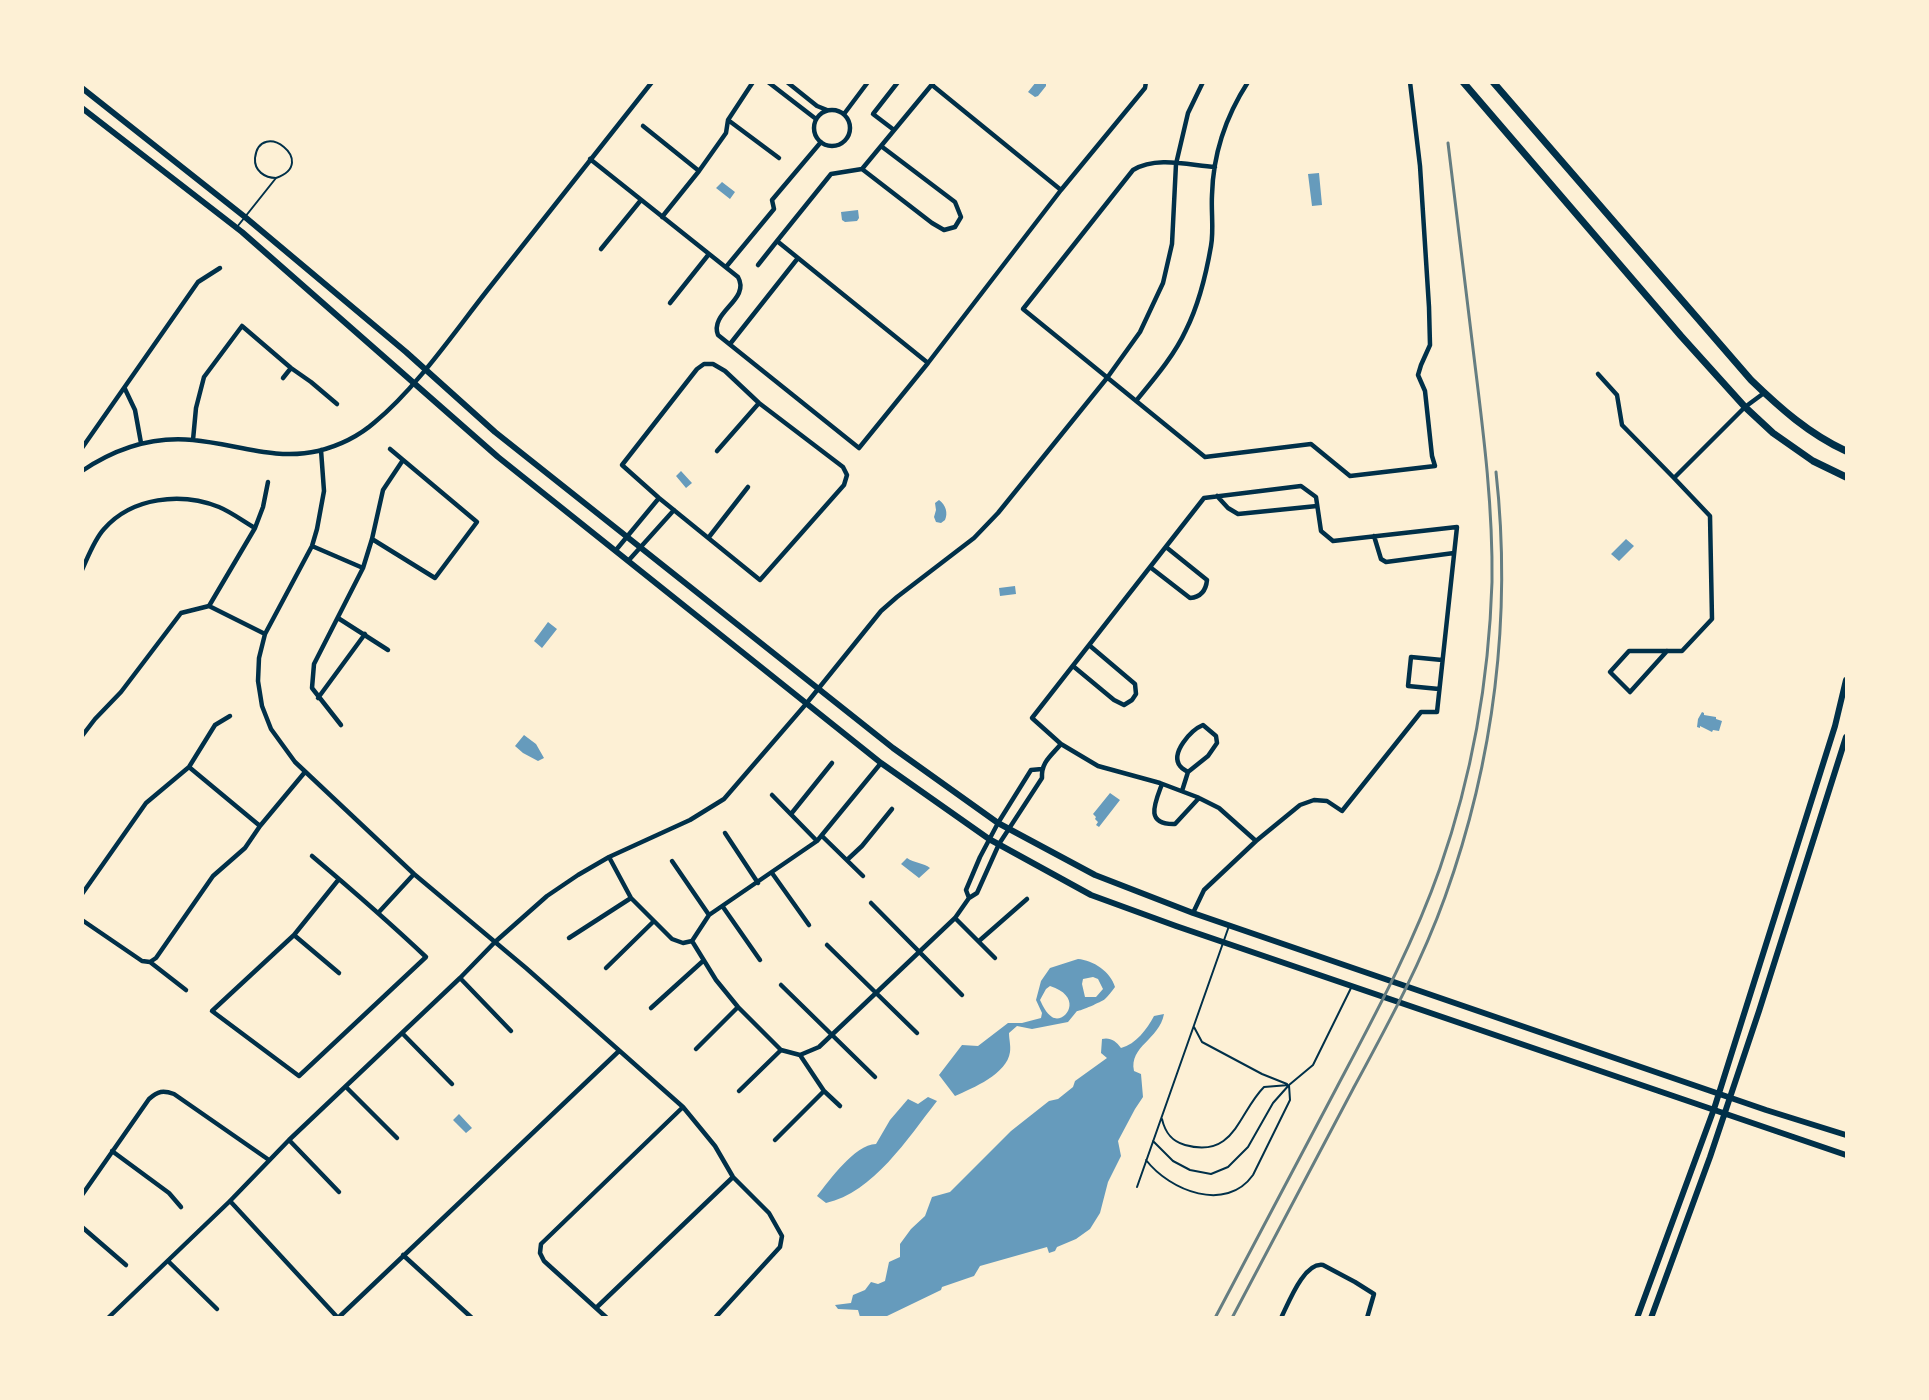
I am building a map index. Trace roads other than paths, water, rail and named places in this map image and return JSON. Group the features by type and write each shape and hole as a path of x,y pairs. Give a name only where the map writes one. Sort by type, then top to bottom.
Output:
{"main road":[{"path":"1463,82 1674,328 1745,407 1781,439 1813,461 1846,477"},
{"path":"1493,82 1710,335 1764,393 1824,441 1846,451"},
{"path":"82,88 245,217 425,369 495,432 893,748 998,823 1095,875 1193,913 1846,1135"},
{"path":"82,108 236,228 414,381 498,457 881,763 989,839 1091,895 1846,1155"},
{"path":"1637,1317 1720,1092 1835,726 1846,681"},
{"path":"1651,1317 1725,1113 1846,737"}],"street":[{"path":"82,471 103,457 141,443 193,440 268,454 304,454 321,450 364,430 389,409 425,369 652,82"},
{"path":"662,217 726,133 729,120 753,82"},
{"path":"768,82 816,119"},
{"path":"787,82 818,106 844,114 848,118 850,129 842,143 831,146 821,142 814,131 816,119 827,110"},
{"path":"844,114 868,82"},
{"path":"894,130 873,114 898,82"},
{"path":"590,159 738,277 741,289 717,323 718,335 859,448 928,363 1061,190 1145,87 1146,82"},
{"path":"111,1317 289,1140 495,942 552,892 609,857 690,820 724,799 806,704 881,611 974,538 998,513 1107,378 1140,332 1163,283 1172,244 1176,164 1188,112 1203,82"},
{"path":"1136,401 1154,380 1186,331 1200,298 1212,243 1212,196 1219,145 1228,118 1248,82"},
{"path":"1215,167 1154,162 1133,170 1023,309 1205,457 1311,444 1350,476 1435,466 1425,391 1418,375 1430,345 1430,307 1420,166 1410,82"},
{"path":"758,265 831,174 862,169 933,84 1061,190"},
{"path":"729,120 779,158"},
{"path":"643,126 699,171"},
{"path":"726,267 774,209 772,200 821,142"},
{"path":"862,169 932,223 944,230 955,227 960,217 955,202 881,146"},
{"path":"601,249 641,200"},
{"path":"777,241 928,363"},
{"path":"670,303 709,254"},
{"path":"730,344 798,258"},
{"path":"82,448 198,282 220,268"},
{"path":"193,440 196,408 204,377 242,326 337,404"},
{"path":"704,364 719,367 759,403 843,467 847,475 844,485 760,580 622,465 697,369 704,364"},
{"path":"283,378 291,368"},
{"path":"1599,374 1617,395 1622,425 1710,516 1712,619 1682,651 1667,651 1629,651 1610,672 1630,692 1667,651"},
{"path":"125,389 135,410 141,443"},
{"path":"1674,478 1745,407 1764,393"},
{"path":"717,451 759,403"},
{"path":"372,539 435,578 477,522 390,449"},
{"path":"321,450 324,491 312,546 265,634 260,658 258,681 262,706 271,729 286,753 414,874 683,1107 715,1146 733,1177 769,1213 782,1236 780,1247 715,1317"},
{"path":"341,725 312,688 314,664 363,568 383,490 403,460"},
{"path":"209,606 255,528 263,507 268,482"},
{"path":"1193,913 1204,890 1256,841 1300,805 1314,800 1327,801 1342,811 1421,712 1437,712 1457,527 1333,540 1322,531 1316,497 1301,486 1204,498 1032,718 1061,744 1098,766 1162,784 1219,808 1256,841"},
{"path":"709,537 748,487"},
{"path":"1217,496 1228,508 1238,514 1317,506"},
{"path":"616,550 659,498"},
{"path":"82,570 103,530 128,510 156,500 185,499 219,507 255,528"},
{"path":"629,560 674,510"},
{"path":"1374,536 1381,559 1386,562 1454,553"},
{"path":"312,546 363,568"},
{"path":"1150,567 1190,598 1202,594 1207,580 1166,547"},
{"path":"82,736 94,719 121,692 181,612 209,606 265,634"},
{"path":"338,618 388,650"},
{"path":"318,698 365,634"},
{"path":"1073,666 1114,700 1124,705 1137,694 1135,684 1089,645"},
{"path":"1439,689 1408,686 1411,657 1442,660"},
{"path":"82,894 146,803 189,766 214,725 230,716"},
{"path":"1182,791 1188,772 1208,756 1217,743 1216,736 1203,725 1196,728 1177,757 1179,765 1188,772"},
{"path":"692,941 703,961 738,1007 781,1050 800,1055 819,1047 955,918 969,898 977,893 999,844 1042,778 1042,769 1061,744"},
{"path":"791,814 832,763"},
{"path":"609,857 631,898 672,939 684,943 692,941 710,915 817,841 881,763"},
{"path":"189,766 260,826"},
{"path":"969,898 966,890 970,877 998,823 1031,770 1042,769"},
{"path":"82,920 142,962 150,962 156,958 213,876 245,848 260,826 305,772"},
{"path":"1162,784 1154,806 1155,818 1166,825 1175,824 1199,798"},
{"path":"772,795 817,841"},
{"path":"847,860 862,846 892,809"},
{"path":"725,833 758,883"},
{"path":"822,836 863,876"},
{"path":"312,856 379,912 426,957 299,1076 212,1011 294,935 339,879"},
{"path":"672,861 710,915"},
{"path":"772,873 809,925"},
{"path":"379,912 414,874"},
{"path":"569,938 631,898"},
{"path":"979,941 1027,899"},
{"path":"871,903 962,995"},
{"path":"723,907 760,960"},
{"path":"955,918 995,958"},
{"path":"606,968 654,921"},
{"path":"294,935 339,973"},
{"path":"827,945 917,1033"},
{"path":"651,1008 703,961"},
{"path":"150,962 186,990"},
{"path":"460,978 511,1031"},
{"path":"781,985 875,1077"},
{"path":"696,1049 738,1007"},
{"path":"402,1033 452,1084"},
{"path":"739,1091 781,1050"},
{"path":"230,1201 338,1317 619,1051"},
{"path":"800,1055 824,1091 840,1106"},
{"path":"346,1087 397,1138"},
{"path":"82,1195 149,1099 157,1091 165,1090 174,1094 270,1160"},
{"path":"775,1140 824,1091"},
{"path":"607,1317 544,1261 540,1253 541,1244 683,1107"},
{"path":"289,1140 339,1192"},
{"path":"112,1151 169,1193 182,1207"},
{"path":"596,1308 733,1177"},
{"path":"82,1227 126,1265"},
{"path":"403,1255 472,1317"},
{"path":"168,1261 217,1309"},
{"path":"1281,1317 1304,1276 1310,1268 1317,1264 1323,1265 1374,1294 1367,1317"}],"lane":[{"path":"236,228 276,178 287,172 291,161 288,150 284,145 273,142 262,146 255,156 255,162 264,176 276,178"},
{"path":"1137,1187 1230,925"},
{"path":"1153,1141 1165,1154 1182,1166 1206,1173 1219,1172 1234,1162 1248,1147 1273,1103 1289,1085 1313,1065 1352,986"},
{"path":"1194,1026 1202,1042 1262,1074 1289,1085"},
{"path":"1161,1117 1166,1131 1178,1143 1196,1147 1212,1146 1231,1135 1252,1100 1264,1087 1289,1085"},
{"path":"1146,1160 1154,1170 1197,1195 1218,1196 1239,1188 1253,1175 1290,1100 1289,1085"}],"water":[{"path":"1036,82 1046,83 1046,86 1035,97 1028,92"},
{"path":"1319,173 1322,205 1312,206 1308,174"},
{"path":"722,182 735,192 730,199 716,188"},
{"path":"858,210 857,221 842,220 841,212"},
{"path":"681,471 692,483 686,488 676,476"},
{"path":"939,500 946,512 945,520 941,523 936,522 934,517 935,503"},
{"path":"1626,539 1634,546 1619,561 1611,554"},
{"path":"1015,586 1016,594 1000,596 999,588"},
{"path":"548,622 557,629 542,648 534,641"},
{"path":"1702,712 1704,715 1716,717 1722,721 1719,731 1713,730 1712,732 1700,726 1700,728 1697,727"},
{"path":"524,735 536,744 544,758 538,761 515,746"},
{"path":"1110,793 1120,800 1099,827 1096,825 1098,822 1093,814"},
{"path":"907,858 930,868 919,878 901,864"},
{"path":"1078,959 1084,960 1095,964 1110,976 1115,987 1105,999 1077,1011 1068,1022 1032,1029 1017,1026 1009,1033 1010,1052 1003,1067 988,1079 955,1096 939,1075 962,1045 978,1046 1008,1023 1022,1023 1041,1018 1042,1013 1036,1000 1041,981 1050,968","holes":["1093,977 1098,979 1103,989 1096,997 1085,997 1083,979","1050,986 1067,997 1069,1009 1062,1017 1052,1017 1040,1000"]},
{"path":"1164,1014 1161,1023 1136,1055 1134,1071 1141,1074 1143,1097 1118,1141 1121,1156 1108,1182 1100,1213 1090,1229 1076,1239 1057,1247 1055,1251 1049,1253 1047,1247 980,1266 974,1276 942,1287 941,1290 885,1317 860,1317 858,1310 838,1309 835,1305 851,1303 853,1295 865,1290 871,1282 878,1284 885,1281 889,1262 900,1257 900,1244 925,1216 932,1197 950,1192 1011,1131 1049,1101 1058,1099 1073,1087 1075,1081 1107,1058 1101,1053 1102,1039 1113,1040 1121,1048 1126,1046 1140,1035 1154,1016"},
{"path":"928,1097 937,1101 902,1147 874,1176 843,1197 826,1203 817,1196 851,1157 859,1150 876,1144 890,1120 908,1099 918,1104"},
{"path":"459,1114 472,1128 466,1133 453,1120"}],"railway":[{"path":"1215,1318 1393,979 1418,925 1440,868 1470,763 1487,655 1492,582 1491,527 1482,419 1448,143"},
{"path":"1232,1318 1403,994 1436,922 1462,846 1487,741 1500,634 1502,580 1496,472"}]}
